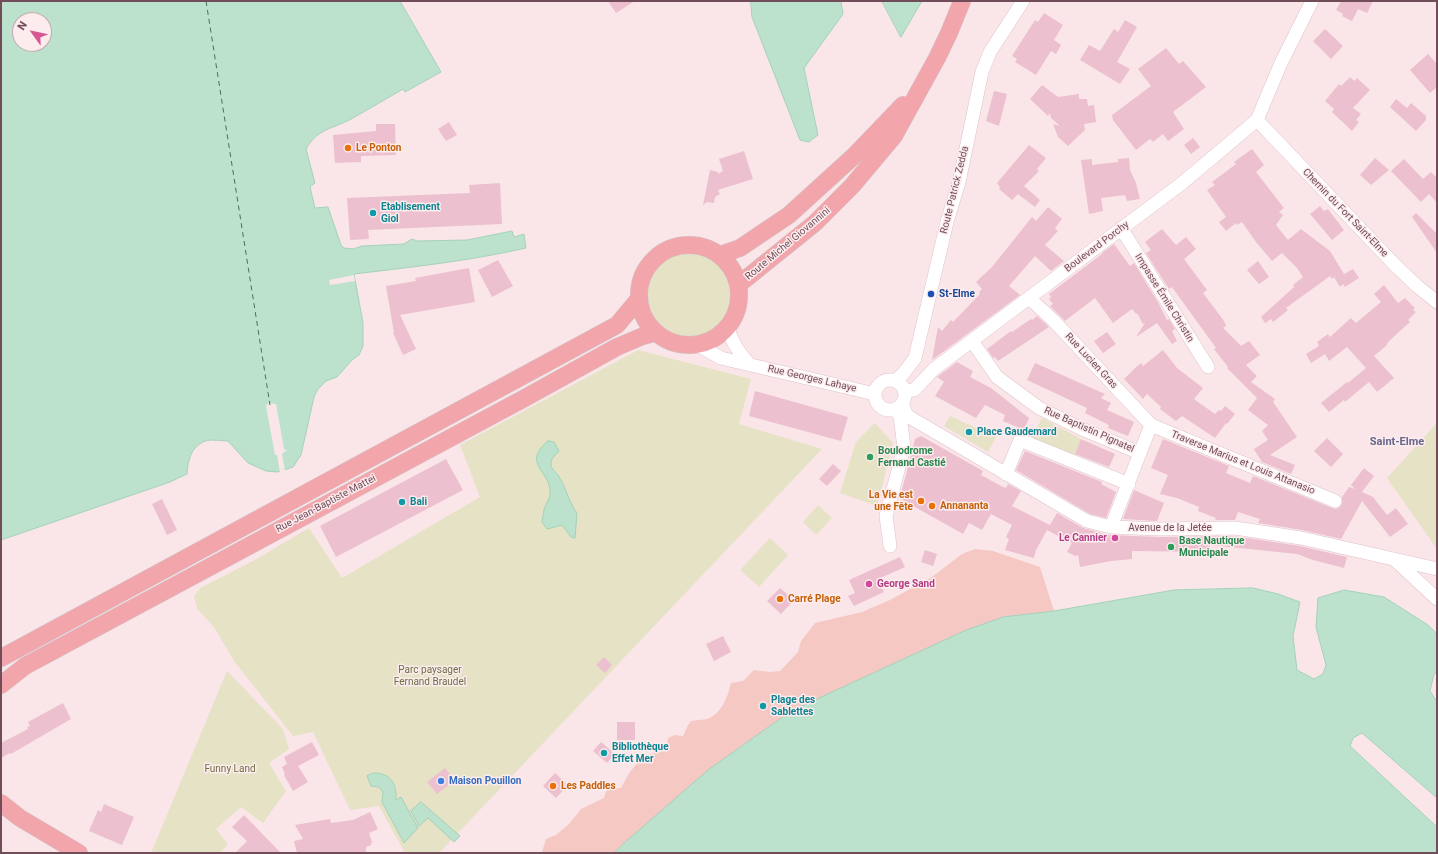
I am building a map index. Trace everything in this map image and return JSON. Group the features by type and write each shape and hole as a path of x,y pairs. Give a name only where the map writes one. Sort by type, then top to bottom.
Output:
{"main road":[{"name":"Route Michel Giovannini","path":"738,285 815,223 852,186 894,136 949,33 962,1"},
{"name":"Route Michel Giovannini","path":"720,255 740,248 789,215 888,123 921,86"},
{"path":"689,244 710,249 720,255 732,268 738,285 739,300 735,314 728,327 714,338 698,345 683,345 668,341 655,333 641,312 638,300 639,285 644,271 650,262 668,249 689,244"},
{"name":"Rue Jean-Baptiste Mattei","path":"1,658 617,325 638,300"},
{"name":"Rue Jean-Baptiste Mattei","path":"1,685 25,666 617,347 655,333"},
{"path":"1,803 20,818 79,853"}],"street":[{"name":"Route Patrick Zedda","path":"895,381 909,368 915,358 947,222 959,182 982,72 990,52 1023,1"},
{"path":"1257,120 1281,63 1312,1"},
{"name":"Boulevard Porchy","path":"904,390 914,390 934,369 1181,184 1257,120"},
{"name":"Chemin du Fort Saint-Elme","path":"1257,120 1395,265 1437,302"},
{"name":"Impasse Émile Christin","path":"1122,228 1208,367"},
{"name":"Rue Lucien Gras","path":"1029,298 1053,320 1151,425"},
{"path":"728,327 730,337 735,347 749,364"},
{"name":"Rue Baptistin Pignatel","path":"972,341 997,377 1039,408 1082,429 1140,453"},
{"name":"Rue Georges Lahaye","path":"698,345 720,358 875,394"},
{"path":"909,368 934,369"},
{"path":"890,546 886,516 904,448 900,406 905,395 902,386 895,381 886,381 878,385 875,394 876,401 881,408 890,410 900,406"},
{"name":"Avenue de la Jetée","path":"900,406 911,418 1087,521 1111,527 1160,529 1236,528 1301,538 1437,569"},
{"path":"1111,527 1151,425"},
{"name":"Traverse Marius et Louis Attanasio","path":"1151,425 1335,501"},
{"path":"1006,474 1020,440 1129,484"},
{"path":"1394,558 1437,599"}],"green space":[{"path":"689,245 699,246 717,253 731,267 738,285 738,305 731,323 717,337 699,344 689,345 679,344 661,337 647,323 640,305 639,295 640,285 647,267 661,253 679,246"},
{"name":"Parc paysager Fernand Braudel","path":"638,350 751,379 739,424 822,449 439,853 405,853 379,806 350,810 313,732 293,736 234,661 214,627 198,610 194,597 200,588 253,561 309,528 342,578 480,497 460,445"},
{"path":"950,416 996,437 988,452 944,426"},
{"path":"1042,418 1081,439 1073,459 1030,440"},
{"name":"Boulodrome Fernand Castié","path":"875,423 893,443 877,506 840,493 856,442"},
{"path":"1437,423 1437,549 1387,478"},
{"path":"818,505 832,518 816,535 803,522"},
{"path":"770,538 788,555 759,587 740,570"},
{"name":"Funny Land","path":"227,671 283,729 289,749 269,763 286,791 263,823 241,807 216,829 228,844 220,853 151,853"}],"sand":[{"name":"Plage des Sablettes","path":"975,549 993,551 1040,567 1054,611 1003,617 623,844 614,853 541,853 546,839 556,835 569,824 581,809 604,798 607,789 621,788 631,770 638,762 646,756 661,752 667,744 668,738 675,735 683,736 691,721 707,719 717,713 724,704 731,683 743,681 754,670 770,672 780,671 798,652 801,641 815,623 862,612 890,600 932,577 962,554"}],"shaded area":[{"path":"1,1 400,1 441,72 405,92 403,89 351,119 326,130 311,142 306,149 315,183 310,187 315,208 328,207 341,245 344,248 353,249 362,246 404,244 412,239 417,241 467,240 512,231 514,237 524,234 526,248 462,260 354,274 363,323 363,346 359,355 352,360 337,377 326,381 318,389 314,397 301,455 293,467 278,472 266,471 248,463 228,441 207,440 193,450 188,464 187,474 170,482 1,540"},
{"path":"751,1 841,1 843,14 804,68 818,135 809,142 800,140 752,17"},
{"path":"882,1 922,1 901,37"},
{"path":"548,441 554,442 559,451 552,459 551,466 561,480 571,504 577,513 575,538 571,537 562,525 547,529 542,522 550,492 549,484 539,467 537,456 540,449"},
{"path":"1253,588 1278,594 1300,602 1293,636 1297,670 1314,679 1323,674 1326,665 1316,627 1318,598 1344,590 1384,597 1428,625 1437,634 1437,672 1434,674 1430,691 1437,702 1437,798 1362,733 1353,738 1350,746 1437,827 1437,853 614,853 708,770 791,711 964,631 1003,617 1054,611 1174,590"},
{"path":"374,773 385,775 392,780 396,800 401,797 418,828 404,843 382,802 383,792 379,787 371,786 367,776"},
{"path":"421,802 460,836 454,842 428,818 419,826 411,811"}],"pier":[{"path":"354,275 355,281 330,285 329,280"},
{"path":"268,403 276,404 284,449 287,450 282,454 285,471 280,473 277,455 275,455 266,406"}],"building":[{"path":"608,1 635,1 616,13"},
{"path":"1341,1 1373,1 1367,13 1358,9 1352,21 1342,16 1343,14 1336,10"},
{"path":"1044,13 1063,25 1054,40 1061,45 1056,54 1051,51 1036,75 1015,62 1017,59 1012,56 1035,20 1038,22"},
{"path":"1125,20 1137,27 1117,62 1130,69 1120,84 1080,60 1089,45 1100,51 1114,29 1118,32"},
{"path":"1325,29 1343,46 1331,59 1313,41"},
{"path":"1166,48 1179,64 1183,61 1206,87 1173,112 1184,129 1168,141 1163,134 1153,142 1150,139 1136,150 1113,120 1112,115 1151,86 1138,69"},
{"path":"1428,54 1437,64 1437,87 1430,93 1410,70"},
{"path":"1350,77 1354,81 1357,78 1370,90 1353,108 1361,114 1356,120 1359,122 1352,131 1332,112 1334,109 1325,101 1339,84 1341,86"},
{"path":"1042,85 1058,97 1079,94 1079,99 1087,99 1088,106 1094,105 1096,122 1084,124 1085,130 1068,146 1058,137 1053,124 1060,126 1051,118 1050,113 1048,116 1030,99"},
{"path":"994,91 1007,94 999,126 986,121"},
{"path":"1396,99 1407,108 1411,103 1426,116 1426,120 1416,131 1390,107"},
{"path":"449,122 457,135 446,141 438,129"},
{"path":"376,124 395,124 396,155 361,156 361,162 335,163 333,135 376,131"},
{"path":"1193,138 1200,147 1191,154 1184,145"},
{"path":"1029,145 1046,158 1037,169 1039,171 1024,186 1040,200 1035,207 1018,194 1012,200 999,189 1000,187 997,183"},
{"path":"1252,149 1264,165 1256,172 1284,208 1279,212 1283,215 1276,225 1288,240 1301,229 1330,251 1344,274 1353,269 1359,278 1345,287 1343,284 1340,287 1334,277 1332,279 1330,276 1286,308 1288,310 1273,322 1271,319 1265,323 1261,317 1303,277 1297,268 1282,253 1272,261 1242,222 1237,225 1236,223 1226,231 1219,222 1226,217 1207,190 1215,185 1212,182 1236,164 1234,162"},
{"path":"744,151 753,179 718,190 720,194 715,197 714,203 707,202 703,205 710,170 718,172 718,174 723,171 719,159"},
{"path":"1129,158 1130,170 1136,183 1140,199 1127,201 1125,195 1101,198 1103,211 1089,214 1081,160 1092,159 1092,165 1118,162 1118,159"},
{"path":"1375,158 1389,170 1371,185 1360,175"},
{"path":"1404,159 1423,179 1431,172 1437,178 1437,203 1429,194 1421,202 1391,171"},
{"path":"500,183 502,224 368,230 369,239 350,240 347,198 470,193 469,185"},
{"path":"1320,206 1324,211 1328,209 1344,230 1332,240 1310,214"},
{"path":"1048,207 1062,219 1055,228 1058,231 1045,245 1064,261 1051,271 1035,256 1009,286 1020,295 932,360 938,327 942,331 951,320 953,322 980,294 979,292 982,289 976,282 992,267 1032,217 1036,221"},
{"path":"1416,213 1437,234 1437,253 1412,217"},
{"path":"1162,229 1176,245 1186,237 1196,249 1184,259 1207,290 1203,293 1224,321 1226,326 1223,328 1241,346 1249,341 1260,355 1246,365 1257,376 1251,382 1275,399 1273,402 1297,437 1270,455 1295,465 1291,474 1262,462 1253,448 1254,449 1268,440 1262,431 1268,425 1248,410 1257,398 1227,368 1228,367 1214,349 1216,348 1172,287 1169,289 1146,253 1151,250 1145,242"},
{"path":"1114,244 1130,266 1134,263 1167,320 1169,319 1175,329 1172,331 1177,341 1172,344 1157,323 1136,337 1145,323 1143,324 1137,313 1136,314 1132,309 1113,323 1095,298 1065,321 1050,306 1053,304 1049,299 1051,297 1049,294"},
{"path":"498,260 513,286 492,297 478,270"},
{"path":"1258,261 1269,277 1259,284 1247,270"},
{"path":"469,268 475,302 400,315 416,349 403,355 393,333 386,286 416,281 415,278"},
{"path":"1384,285 1398,303 1405,298 1415,308 1413,310 1416,312 1408,320 1410,322 1374,356 1394,378 1377,392 1369,382 1345,402 1344,400 1329,412 1321,403 1366,368 1347,347 1329,361 1325,354 1311,363 1306,354 1319,346 1317,342 1328,334 1330,337 1351,318 1356,323 1381,302 1374,294"},
{"path":"1037,316 1049,327 998,361 995,357 993,358 987,349 1011,331 1012,332"},
{"path":"1107,332 1116,344 1103,353 1094,341"},
{"path":"1163,350 1177,368 1203,388 1194,399 1215,414 1219,410 1221,411 1225,406 1235,414 1215,438 1182,416 1176,421 1160,409 1161,407 1147,394 1143,399 1124,379 1141,363 1143,366"},
{"path":"957,362 973,371 970,377 991,388 1029,418 1024,430 1003,421 1005,415 985,405 976,418 935,396 944,382 937,377"},
{"path":"1035,363 1105,394 1101,398 1111,403 1107,410 1134,422 1128,436 1108,428 1109,425 1085,413 1087,408 1027,380"},
{"path":"755,391 848,417 841,441 749,416"},
{"path":"921,436 983,471 981,475 1003,487 1006,488 1008,484 1021,491 1012,506 1050,525 1057,513 1083,528 1109,535 1160,537 1234,536 1300,546 1347,557 1344,568 1297,554 1210,545 1209,552 1132,551 1132,559 1111,561 1080,567 1078,555 1075,556 1067,552 1072,543 1047,530 1036,550 1034,558 1005,550 1009,539 1006,537 1012,525 991,514 982,530 969,523 963,534 899,498 915,439"},
{"path":"1327,438 1343,454 1331,467 1314,451"},
{"path":"1081,439 1115,454 1109,467 1075,454"},
{"path":"1163,439 1229,466 1226,473 1250,483 1253,476 1336,509 1342,504 1342,497 1349,487 1355,489 1351,485 1364,468 1374,476 1362,492 1373,497 1387,515 1396,508 1408,524 1390,537 1362,501 1341,539 1302,530 1258,523 1260,519 1238,512 1235,520 1215,520 1216,518 1198,511 1199,507 1177,498 1160,494 1168,475 1151,468"},
{"path":"1025,451 1102,482 1101,484 1116,492 1106,518 1090,514 1016,470"},
{"name":"Bali","path":"446,459 463,490 336,557 320,526"},
{"path":"833,464 841,471 827,486 819,479"},
{"path":"1134,490 1164,503 1157,521 1123,519"},
{"path":"162,499 177,530 167,535 152,504"},
{"path":"925,550 937,554 933,566 921,562"},
{"path":"900,557 905,567 878,579 884,592 854,606 848,596 855,593 849,580"},
{"path":"780,588 794,600 781,614 767,601"},
{"path":"723,636 731,652 714,661 706,644"},
{"path":"604,657 612,665 605,673 596,665"},
{"path":"63,703 71,719 11,754 10,753 1,758 1,743 28,729 27,727 30,726 28,722"},
{"path":"617,722 635,722 635,740 617,740"},
{"path":"312,742 319,755 298,766 308,782 293,791 284,775 285,774 282,767 287,764 284,757"},
{"name":"Bibliothèque Effet Mer","path":"601,742 615,754 607,763 593,751"},
{"name":"Maison Pouillon","path":"445,768 455,780 437,794 427,782"},
{"name":"Les Paddles","path":"555,773 568,785 556,798 543,786"},
{"path":"104,804 134,817 122,845 89,831 98,810 101,812"},
{"path":"370,812 378,829 369,833 372,842 371,845 366,847 366,853 297,853 294,841 303,839 295,825 330,819 331,823 353,820"},
{"path":"244,815 281,853 235,853 247,841 232,827"}],"ferry route":[{"path":"206,1 270,405"}],"place":[{"name":"Le Ponton","path":"348,148"},
{"name":"Etablisement Giol","path":"373,213"},
{"name":"St-Elme","path":"931,294"},
{"name":"Place Gaudemard","path":"969,432"},
{"name":"Boulodrome Fernand Castié","path":"870,457"},
{"name":"La Vie est une Fête","path":"921,501"},
{"name":"Bali","path":"402,502"},
{"name":"Annananta","path":"932,506"},
{"name":"Le Cannier","path":"1115,538"},
{"name":"Base Nautique Municipale","path":"1171,547"},
{"name":"George Sand","path":"869,584"},
{"name":"Carré Plage","path":"780,599"},
{"name":"Plage des Sablettes","path":"763,706"},
{"name":"Bibliothèque Effet Mer","path":"604,753"},
{"name":"Maison Pouillon","path":"441,781"},
{"name":"Les Paddles","path":"553,786"}],"district":[{"name":"Saint-Elme","path":"1397,442"}]}
